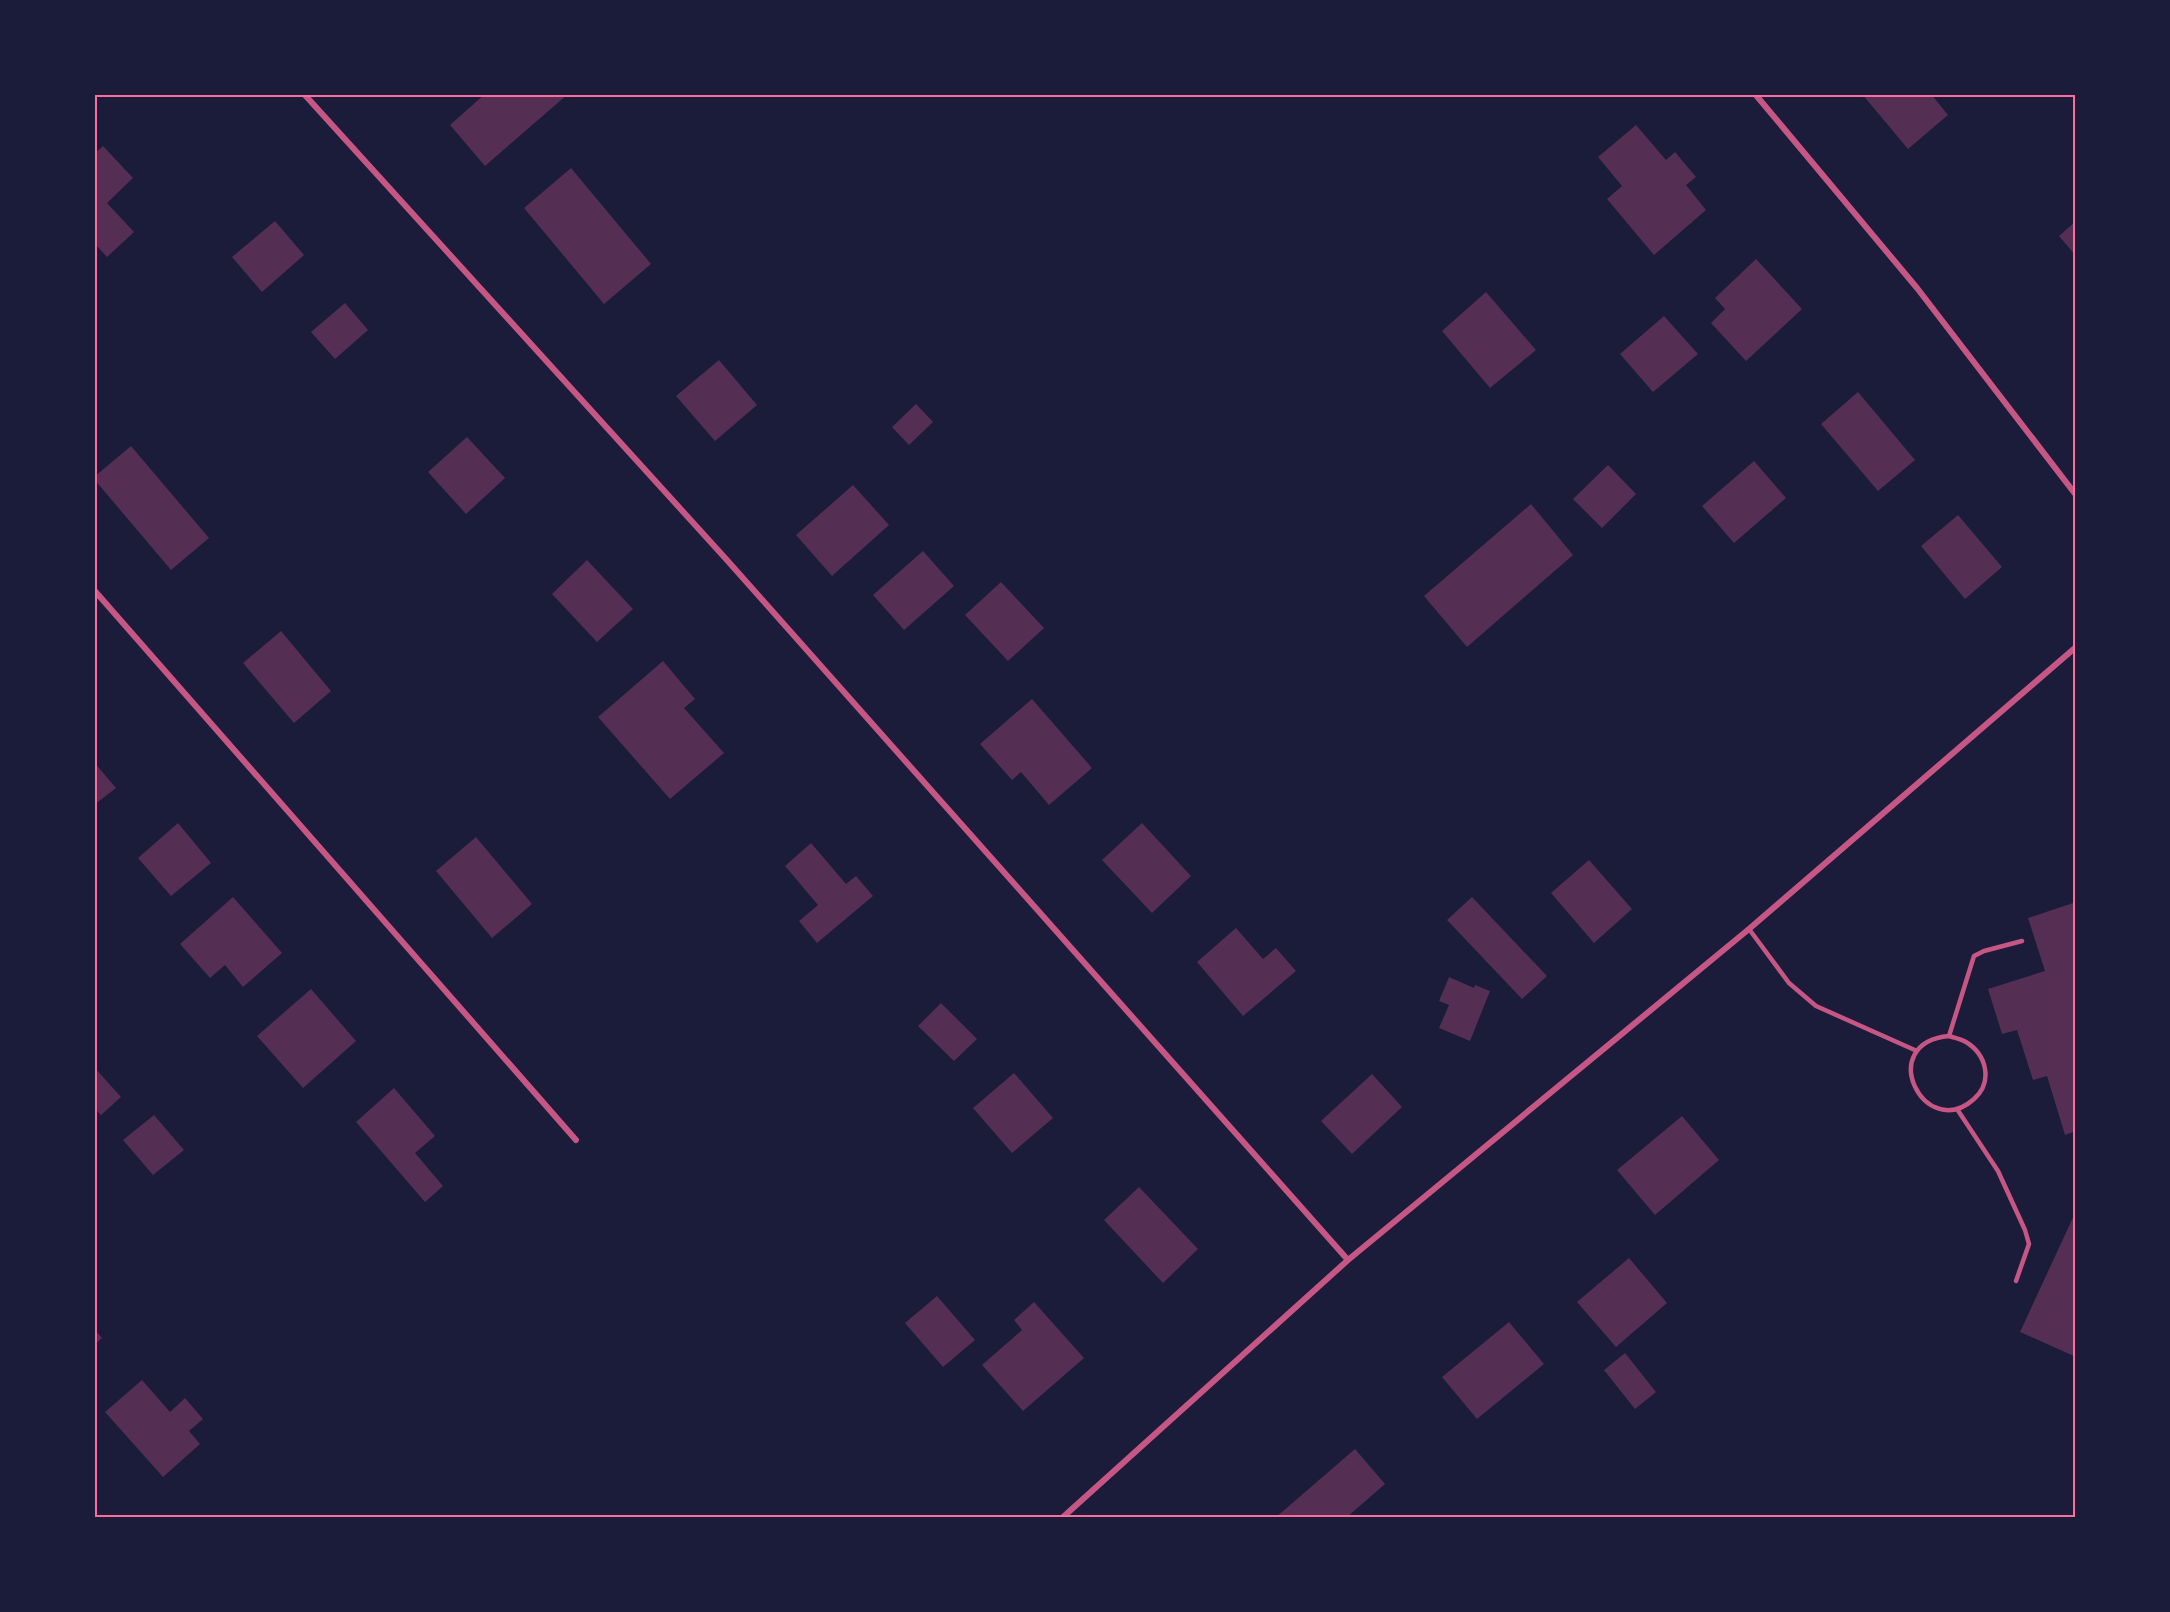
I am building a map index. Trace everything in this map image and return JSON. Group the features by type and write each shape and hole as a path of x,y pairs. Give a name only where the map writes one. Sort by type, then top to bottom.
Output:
{"street":[{"path":"304,94 726,559 1348,1260"},
{"path":"1755,94 1917,288 2076,495"},
{"path":"94,590 576,1140"},
{"path":"1062,1518 1348,1260 1749,929 2076,647"}],"lane":[{"path":"1749,929 1788,983 1816,1006 1917,1051"},
{"path":"1949,1036 1974,956 2022,941"},
{"path":"1949,1036 1964,1040 1975,1049 1984,1062 1986,1075 1983,1090 1972,1101 1957,1110 1941,1110 1926,1103 1914,1089 1910,1075 1911,1062 1917,1051 1927,1042 1938,1037 1949,1036"},
{"path":"1957,1110 1998,1171 2025,1230 2029,1244 2016,1281"}],"building":[{"path":"485,94 568,94 485,166 450,125"},
{"path":"1862,94 1931,94 1948,115 1908,149"},
{"path":"1636,125 1666,160 1675,152 1696,177 1686,185 1706,210 1654,255 1607,199 1622,186 1598,157"},
{"path":"103,146 133,178 107,203 134,232 107,257 94,243 94,154"},
{"path":"571,168 651,264 604,304 524,208"},
{"path":"275,221 304,255 262,292 232,257"},
{"path":"2076,221 2076,256 2059,236"},
{"path":"1756,259 1802,309 1746,361 1711,323 1725,309 1715,298"},
{"path":"1486,292 1536,350 1490,388 1442,331"},
{"path":"345,303 368,330 335,359 311,332"},
{"path":"1664,316 1698,354 1653,392 1620,354"},
{"path":"719,360 757,405 715,441 676,396"},
{"path":"1858,392 1915,460 1878,491 1821,424"},
{"path":"916,404 933,422 909,445 892,427"},
{"path":"467,437 505,478 466,514 428,472"},
{"path":"131,446 209,538 171,570 94,479"},
{"path":"1754,461 1786,498 1734,543 1702,506"},
{"path":"1608,465 1636,494 1602,528 1573,499"},
{"path":"853,485 889,525 832,576 796,535"},
{"path":"1531,504 1573,555 1467,647 1424,596"},
{"path":"1958,515 2002,567 1965,599 1921,546"},
{"path":"923,551 954,586 904,630 873,595"},
{"path":"587,560 633,609 597,642 552,594"},
{"path":"1001,582 1044,628 1008,661 965,615"},
{"path":"281,631 331,691 294,723 243,663"},
{"path":"663,661 695,699 684,708 724,753 670,799 598,717"},
{"path":"1032,699 1092,768 1049,805 1021,772 1012,780 980,744"},
{"path":"94,762 116,788 94,805"},
{"path":"178,823 211,863 171,896 138,858"},
{"path":"1142,823 1191,876 1152,913 1102,860"},
{"path":"476,837 532,904 492,938 436,871"},
{"path":"811,843 846,884 856,876 873,896 817,943 799,921 818,905 785,866"},
{"path":"1589,860 1632,909 1594,943 1551,893"},
{"path":"233,897 282,953 243,987 225,965 210,978 180,944"},
{"path":"1472,897 1547,976 1522,999 1447,920"},
{"path":"2073,903 2076,911 2076,1131 2065,1135 2047,1076 2033,1080 2017,1030 2002,1034 1988,989 2045,971 2028,918"},
{"path":"1236,928 1263,959 1276,948 1296,971 1243,1016 1197,962"},
{"path":"1449,977 1474,988 1475,985 1490,991 1470,1041 1439,1028 1449,1005 1439,1001"},
{"path":"311,989 356,1041 303,1088 257,1036"},
{"path":"941,1003 977,1039 954,1061 918,1026"},
{"path":"94,1067 121,1097 101,1115 94,1108"},
{"path":"1014,1073 1053,1118 1012,1153 973,1108"},
{"path":"1372,1074 1402,1107 1352,1154 1321,1121"},
{"path":"394,1088 435,1136 415,1153 443,1186 425,1202 356,1122"},
{"path":"154,1115 184,1150 153,1175 123,1140"},
{"path":"1682,1116 1719,1160 1655,1215 1617,1170"},
{"path":"1139,1187 1198,1249 1163,1283 1104,1220"},
{"path":"2076,1211 2076,1357 2020,1332"},
{"path":"1629,1258 1667,1303 1616,1347 1577,1302"},
{"path":"937,1296 975,1340 943,1367 905,1323"},
{"path":"1034,1302 1084,1358 1023,1411 982,1365 1022,1330 1014,1320"},
{"path":"1509,1322 1544,1364 1477,1419 1442,1377"},
{"path":"94,1329 102,1338 94,1345"},
{"path":"1625,1353 1656,1392 1635,1409 1604,1370"},
{"path":"142,1380 170,1412 185,1398 203,1419 189,1431 200,1444 163,1477 105,1412"},
{"path":"1355,1449 1385,1484 1346,1518 1275,1518"}]}
